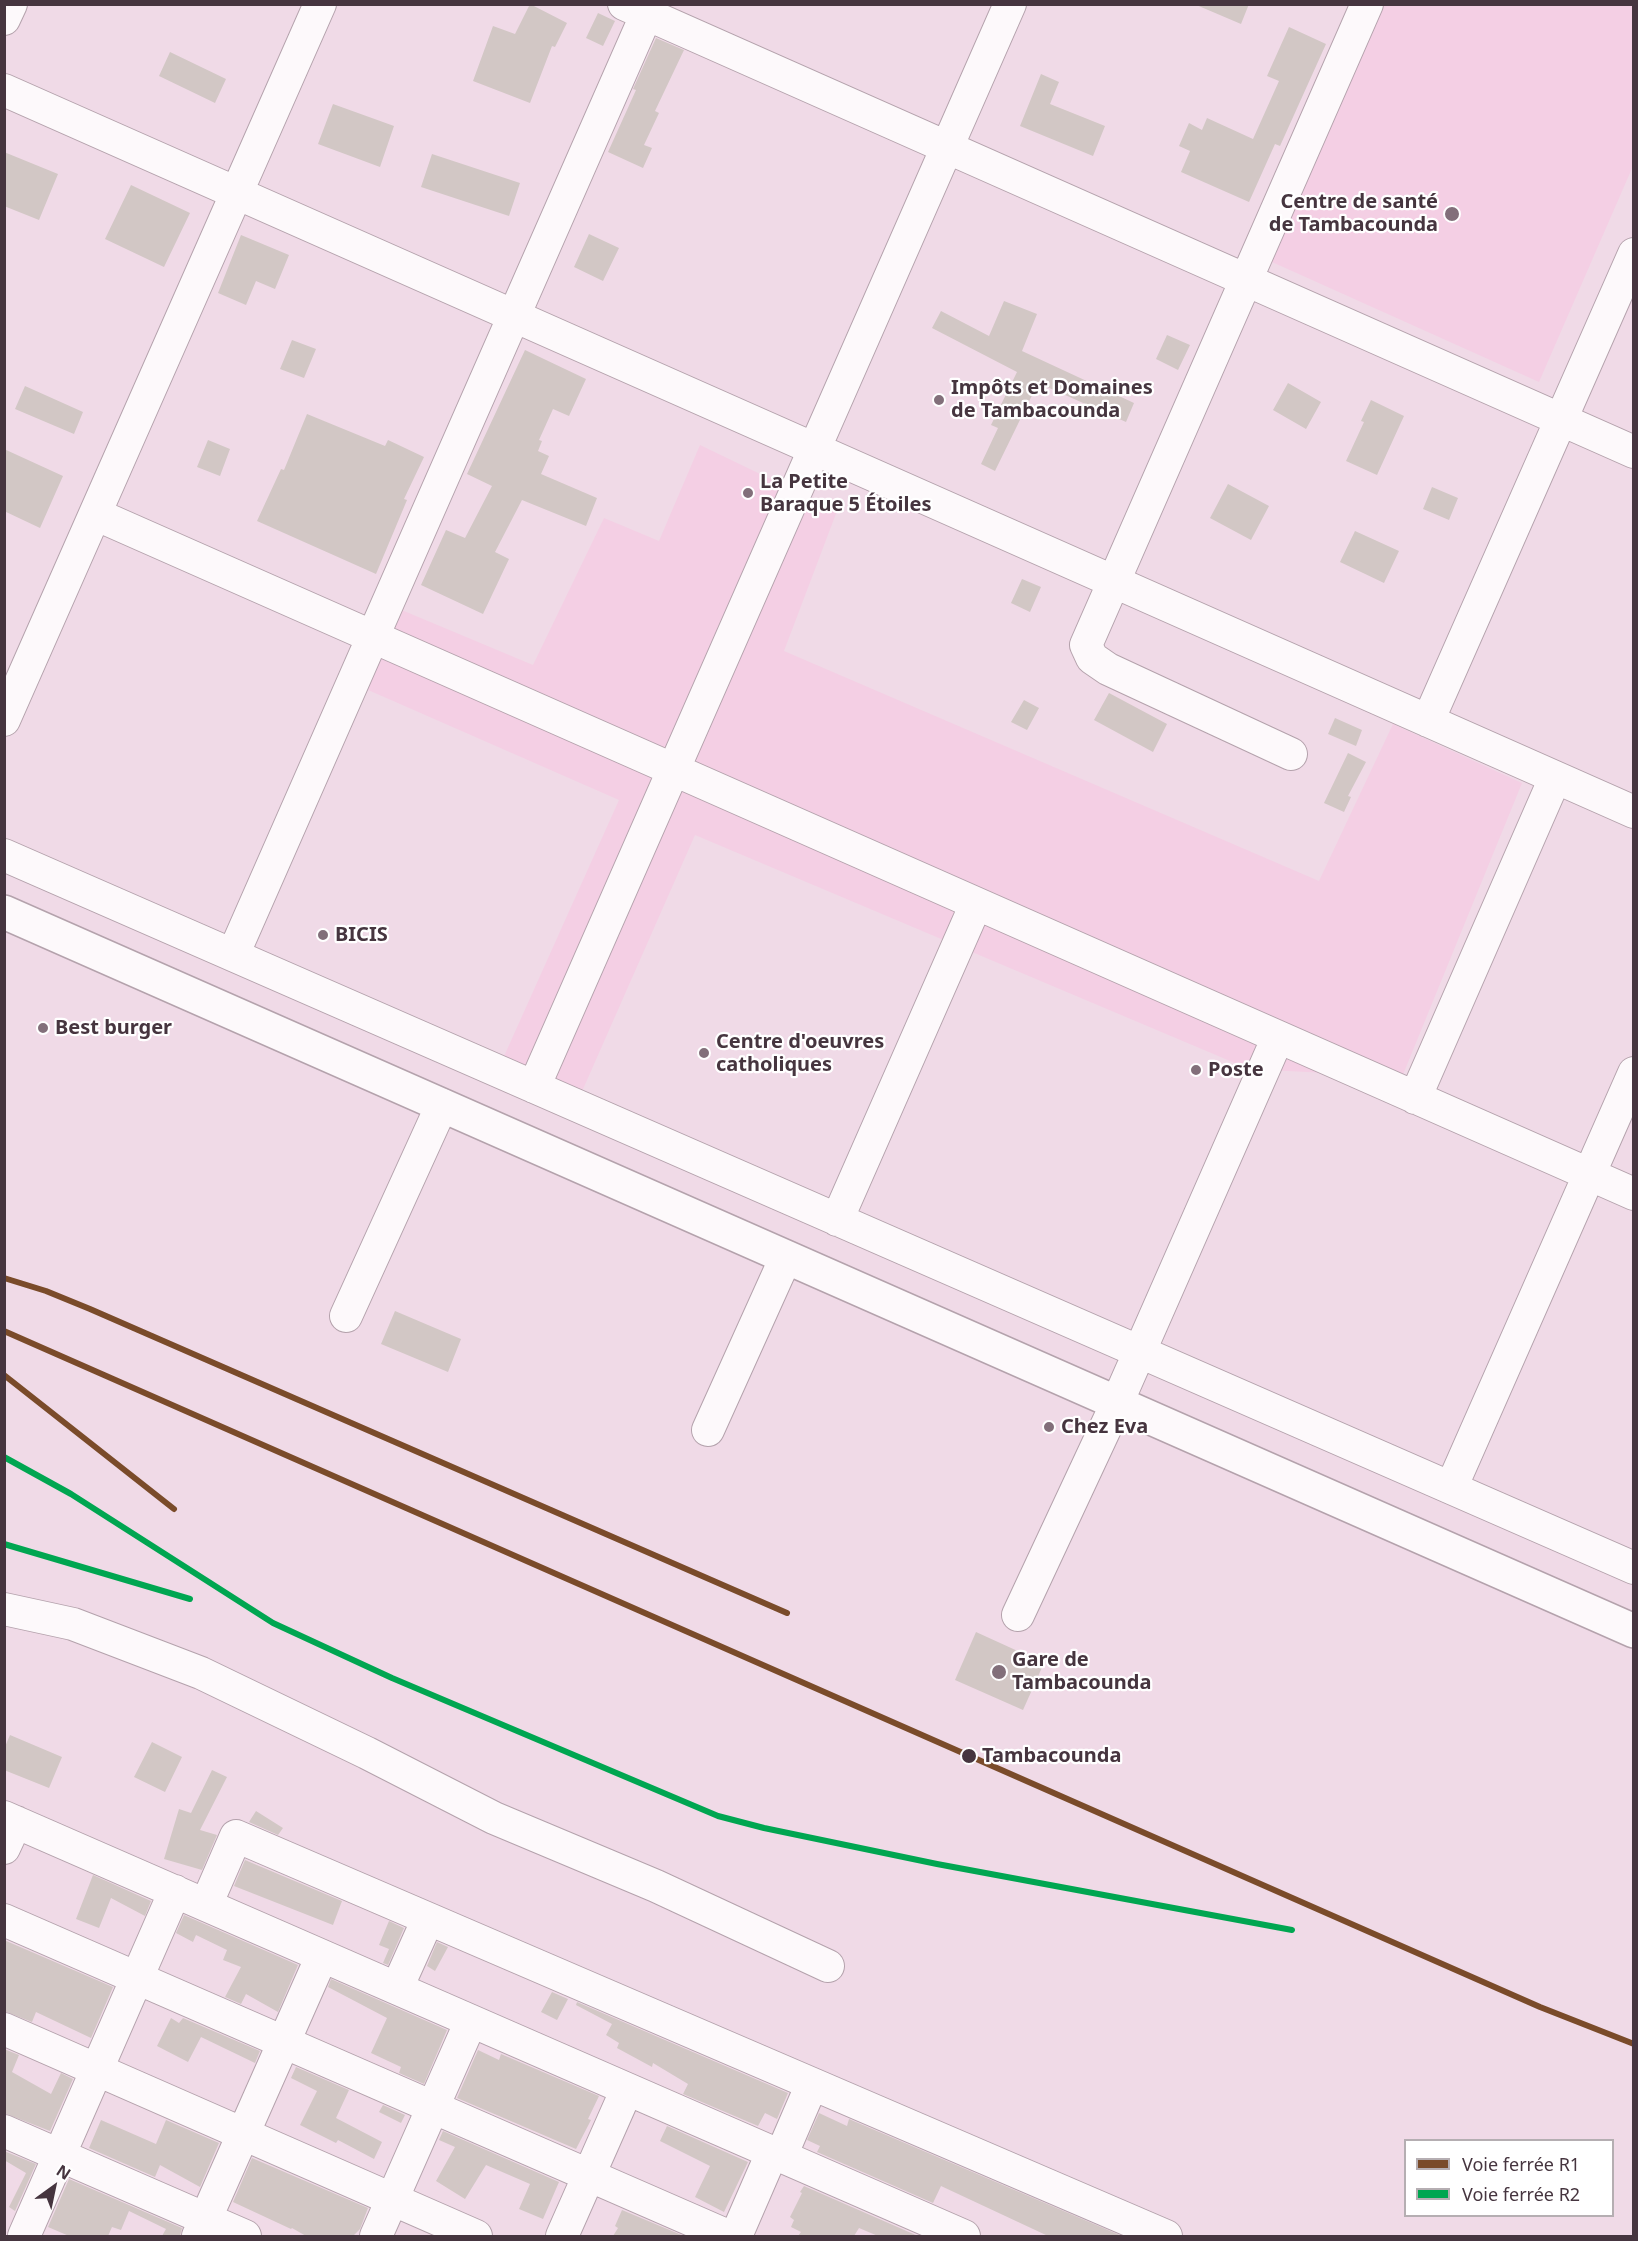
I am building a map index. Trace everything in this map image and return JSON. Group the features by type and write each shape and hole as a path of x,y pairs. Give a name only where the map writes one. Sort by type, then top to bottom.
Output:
{"highway":[{"path":"4,912 1634,1631"}],"street":[{"path":"4,19 11,4"},
{"path":"4,720 320,4"},
{"path":"534,1087 1010,4"},
{"path":"1291,754 1108,669 1092,658 1086,645 1367,4"},
{"path":"233,955 514,316 640,8 1634,452"},
{"path":"4,90 1634,813"},
{"path":"1428,721 1634,254"},
{"path":"95,514 1634,1194"},
{"path":"1414,1098 1555,778"},
{"path":"4,855 1634,1568"},
{"path":"837,1220 976,904"},
{"path":"1018,1615 1140,1352 1278,1037"},
{"path":"1451,1488 1634,1073"},
{"path":"346,1316 442,1105"},
{"path":"708,1430 786,1257"},
{"path":"4,1609 73,1624 201,1672 368,1753 494,1818 656,1886 828,1966"},
{"path":"8,1829 175,1891 953,2234"},
{"path":"206,1905 236,1836 1166,2236"},
{"path":"24,2236 175,1891"},
{"path":"398,1988 428,1919"},
{"path":"4,1920 728,2236"},
{"path":"202,2228 322,1956"},
{"path":"376,2236 471,2021"},
{"path":"4,2029 476,2236"},
{"path":"736,2236 812,2084"},
{"path":"562,2236 627,2089"},
{"path":"4,2131 60,2156 202,2228 244,2236"}],"shaded area":[{"name":"Centre de santé de Tambacounda","path":"1383,5 1633,5 1633,166 1539,382 1272,262"},
{"path":"700,445 837,511 784,651 1319,881 1393,724 1522,783 1402,1077 1249,1069 695,835 580,1096 501,1063 619,800 359,686 392,606 533,665 604,518 659,541"}],"building":[{"path":"530,4 567,23 555,47 552,46 530,103 473,81 493,26 515,34"},
{"path":"1194,4 1249,4 1241,24"},
{"path":"598,13 615,21 603,46 586,38"},
{"path":"1289,27 1326,44 1280,146 1275,144 1249,202 1181,172 1190,151 1179,146 1189,123 1202,130 1207,118 1253,139 1279,81 1267,76"},
{"path":"656,38 684,50 655,111 659,113 644,145 652,148 643,168 608,152"},
{"path":"170,52 226,79 215,103 159,76"},
{"path":"1041,74 1059,82 1050,104 1105,126 1093,156 1020,126"},
{"path":"333,104 394,126 380,167 318,144"},
{"path":"4,152 58,174 39,220 4,206"},
{"path":"432,154 520,183 509,216 421,187"},
{"path":"131,185 190,213 164,267 105,239"},
{"path":"589,234 619,248 603,281 574,267"},
{"path":"241,235 289,255 275,289 256,281 246,305 218,293"},
{"path":"1004,301 1037,314 1022,351 1134,403 1126,422 1038,383 995,471 981,464 998,428 991,425 1017,372 932,328 941,311 989,336"},
{"path":"1167,335 1190,345 1178,370 1156,359"},
{"path":"292,340 316,349 304,378 280,369"},
{"path":"525,350 586,379 569,416 553,409 539,440 542,441 538,451 549,456 541,474 597,498 586,526 522,500 495,552 509,559 483,614 421,585 446,530 465,538 492,486 467,474"},
{"path":"1288,383 1321,402 1306,429 1273,410"},
{"path":"25,386 83,412 74,434 15,409"},
{"path":"1371,400 1404,416 1377,475 1346,461 1364,422 1361,421"},
{"path":"307,414 385,446 388,440 424,457 404,499 407,500 376,574 257,521 281,469 284,470"},
{"path":"208,440 230,449 220,476 197,467"},
{"path":"4,449 63,476 40,528 4,511"},
{"path":"1228,484 1269,506 1251,540 1210,518"},
{"path":"1432,487 1458,498 1449,520 1423,509"},
{"path":"1355,531 1399,551 1384,583 1340,562"},
{"path":"1022,579 1041,587 1030,612 1011,603"},
{"path":"1109,693 1167,724 1153,752 1094,720"},
{"path":"1024,700 1039,708 1027,730 1011,722"},
{"path":"1335,718 1362,730 1356,746 1328,734"},
{"path":"1348,753 1366,762 1348,796 1351,797 1344,812 1324,803"},
{"path":"395,1311 461,1339 448,1372 381,1344"},
{"name":"Gare de Tambacounda","path":"976,1632 1044,1663 1023,1710 955,1680"},
{"path":"10,1735 62,1757 49,1788 4,1770 4,1749"},
{"path":"152,1742 182,1757 165,1792 134,1777"},
{"path":"212,1770 227,1777 200,1830 217,1835 202,1870 164,1859 179,1809 191,1813"},
{"path":"256,1811 283,1828 278,1835 249,1822"},
{"path":"245,1860 342,1901 333,1925 234,1886"},
{"path":"93,1875 151,1901 145,1916 111,1898 99,1928 76,1919"},
{"path":"184,1915 298,1965 278,2012 246,1994 241,2004 225,1997 241,1967 223,1960 227,1950 196,1935 193,1942 176,1933"},
{"path":"389,1921 404,1928 388,1965 383,1963 389,1949 379,1945"},
{"path":"4,1940 113,1987 91,2038 36,2012 32,2022 4,2011"},
{"path":"437,1942 448,1947 435,1971 427,1966"},
{"path":"331,1979 447,2030 424,2084 399,2073 401,2067 371,2053 387,2018 328,1987"},
{"path":"552,1992 568,1999 557,2020 541,2012"},
{"path":"577,2002 788,2093 777,2119 765,2113 758,2126 683,2094 688,2084 653,2063 652,2067 617,2048 619,2043 606,2035 612,2024 576,2005"},
{"path":"171,2018 179,2023 183,2018 260,2051 255,2063 201,2037 188,2062 157,2046"},
{"path":"4,2049 19,2055 12,2072 51,2094 61,2073 73,2079 50,2131 4,2113"},
{"path":"478,2050 499,2060 501,2054 599,2096 588,2119 591,2120 576,2149 457,2098"},
{"path":"296,2067 349,2090 336,2118 382,2142 374,2159 338,2140 336,2143 300,2125 317,2091 291,2078"},
{"path":"383,2105 405,2115 401,2123 379,2112"},
{"path":"819,2113 847,2126 849,2119 1122,2236 1048,2236 941,2186 933,2203 817,2152 820,2146 807,2140"},
{"path":"101,2120 156,2144 166,2120 219,2143 200,2187 160,2165 155,2177 89,2148"},
{"path":"667,2126 748,2162 724,2212 695,2197 710,2166 660,2141"},
{"path":"443,2131 559,2182 543,2219 519,2209 530,2184 486,2165 465,2199 436,2181 455,2147 439,2140"},
{"path":"4,2151 36,2164 15,2211 9,2207 26,2173 4,2160"},
{"path":"252,2158 368,2208 360,2229 353,2236 306,2236 233,2202"},
{"path":"69,2179 182,2228 180,2236 162,2236 166,2229 129,2211 121,2230 112,2227 108,2236 69,2236 48,2227"},
{"path":"804,2186 918,2236 878,2236 859,2228 854,2236 798,2236 801,2232 791,2227 794,2220 790,2217"},
{"path":"622,2210 684,2236 613,2236 618,2228 615,2226"}],"rail line":[{"name":"R1","path":"4,1278 46,1291 90,1309 787,1613"},
{"name":"R1","path":"4,1331 1540,2007 1634,2044"},
{"name":"R1","path":"4,1375 174,1509"},
{"name":"R2","path":"4,1457 71,1494 273,1623 392,1678 718,1816 764,1828 937,1864 1292,1930"},
{"name":"R2","path":"4,1544 190,1599"}],"place":[{"name":"Centre de santé de Tambacounda","path":"1452,214"},
{"name":"Impôts et Domaines de Tambacounda","path":"939,400"},
{"name":"La Petite Baraque 5 Étoiles","path":"748,493"},
{"name":"BICIS","path":"323,935"},
{"name":"Best burger","path":"43,1028"},
{"name":"Centre d'oeuvres catholiques","path":"704,1053"},
{"name":"Poste","path":"1196,1070"},
{"name":"Chez Eva","path":"1049,1427"},
{"name":"Gare de Tambacounda","path":"999,1672"},
{"name":"Tambacounda","path":"969,1756"}]}
